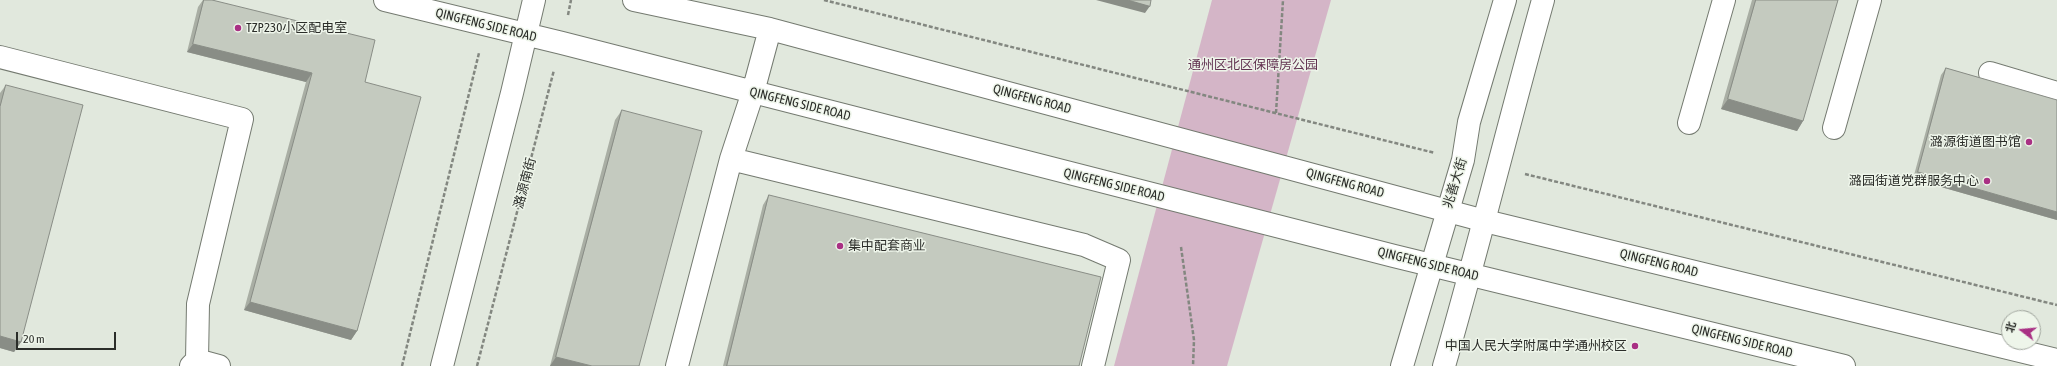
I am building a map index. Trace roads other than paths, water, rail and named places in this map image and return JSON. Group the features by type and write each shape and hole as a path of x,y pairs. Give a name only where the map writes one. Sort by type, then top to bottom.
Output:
{"street":[{"name":"QINGFENG SIDE ROAD","path":"385,0 526,36 562,43 1431,266 1470,274 1844,366"},
{"path":"442,366 534,0"},
{"name":"QINGFENG ROAD","path":"634,0 770,29 1485,221 2057,360"},
{"name":"兆善大街","path":"1402,366 1463,160 1469,122 1505,0"},
{"path":"1444,366 1485,221 1497,168 1543,0"},
{"path":"1689,122 1724,0"},
{"path":"1834,128 1870,0"},
{"path":"677,366 732,159 753,92 770,29"},
{"path":"0,57 242,119 198,304 194,363 219,366"},
{"path":"1990,73 2057,92"},
{"path":"732,159 1084,245 1119,260 1094,366"}],"place":[{"name":"TZP230小区配电室","path":"238,28"},
{"name":"潞源街道图书馆","path":"2029,142"},
{"name":"潞园街道党群服务中心","path":"1987,181"},
{"name":"集中配套商业","path":"840,246"},
{"name":"中国人民大学附属中学通州校区","path":"1635,346"}],"park label":[{"name":"通州区北区保障房公园","path":"1253,65"}]}
